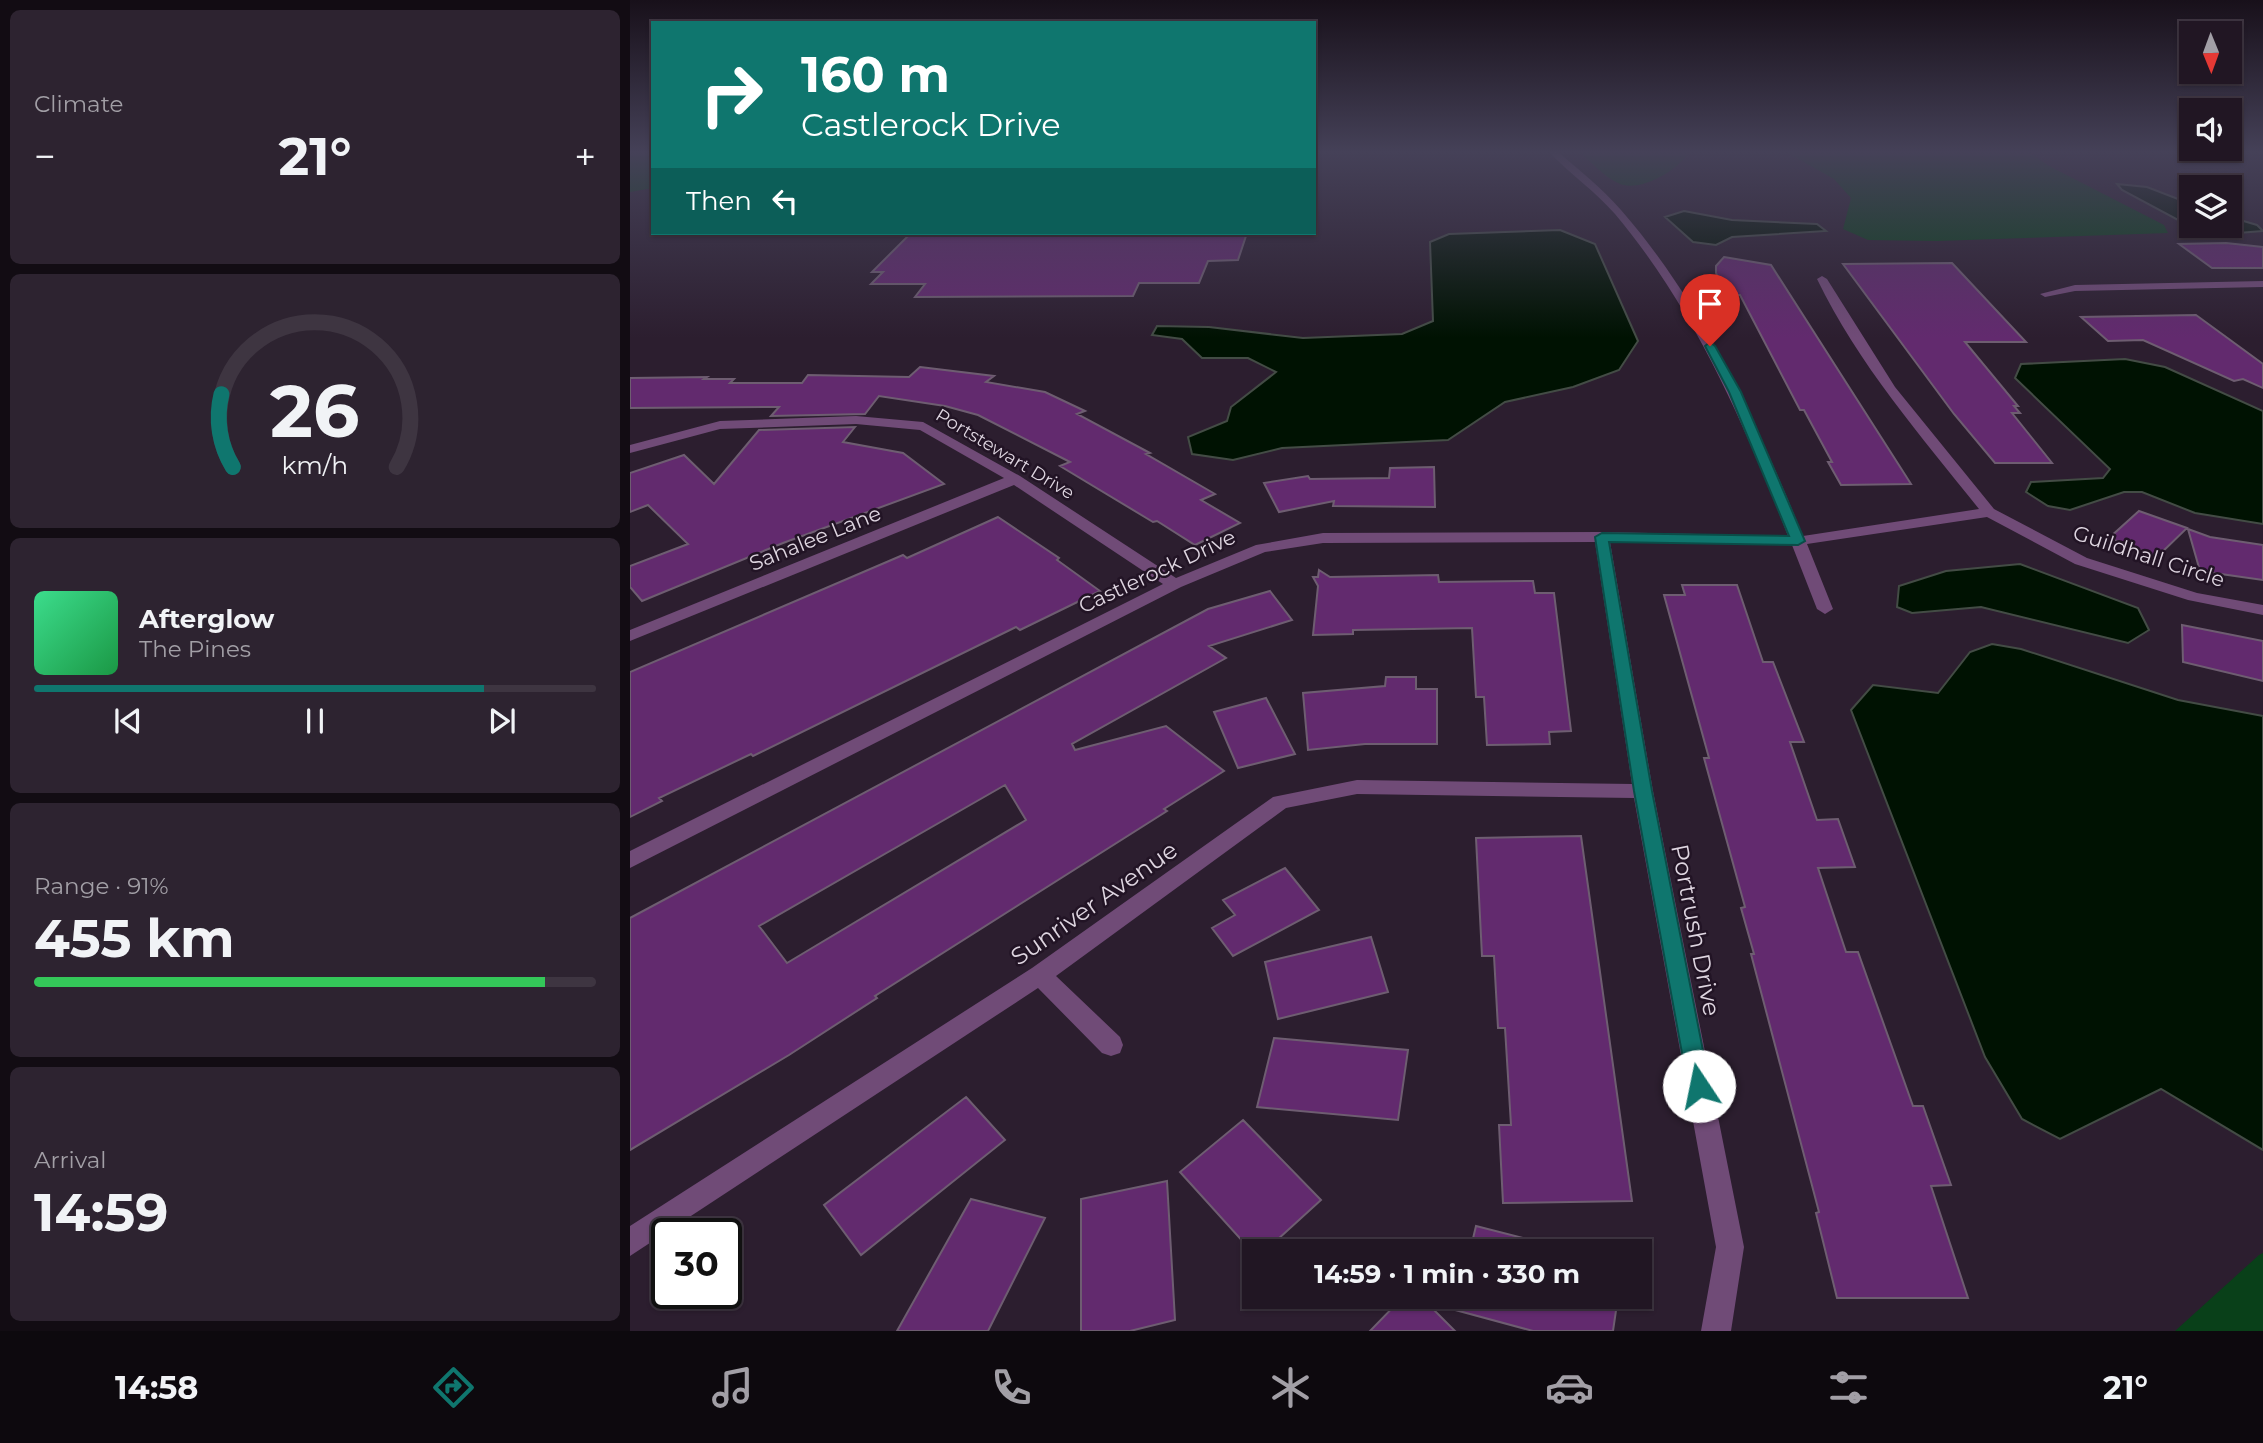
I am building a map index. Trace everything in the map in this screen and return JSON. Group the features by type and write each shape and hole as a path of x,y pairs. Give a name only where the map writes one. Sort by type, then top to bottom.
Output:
{"street":[{"path":"1620,214 1676,288 1735,392 1825,609"},
{"name":"Guildhall Circle","path":"1822,279 1890,389 1989,512 2081,561 2194,597 2263,610"},
{"path":"2045,294 2075,288 2258,284 2263,292"},
{"name":"Portstewart Drive","path":"630,449 720,425 856,420 922,426 1015,479 1175,584"},
{"name":"Sahalee Lane","path":"630,636 1015,479"},
{"path":"1798,541 1989,512"},
{"name":"Castlerock Drive","path":"630,860 1175,584 1261,548 1323,538 1602,537 1798,541"},
{"name":"Portrush Drive","path":"1602,537 1643,791 1730,1247 1716,1331"},
{"name":"Sunriver Avenue","path":"630,1242 1040,975 1280,802 1357,787 1643,791"},
{"path":"1040,975 1111,1045"}],"green space":[{"path":"1847,214 2143,214 2164,225 2168,233 1937,241 1868,240 1843,229"},
{"path":"2263,1253 2263,1331 2175,1331 2259,1255"}],"shaded area":[{"path":"1674,214 1701,214 1732,220 1817,224 1826,231 1732,237 1716,245 1693,242 1665,217"},
{"path":"2167,214 2179,214 2179,221"},
{"path":"2242,221 2257,225 2263,231 2242,233"},
{"path":"1560,230 1595,244 1638,341 1619,370 1573,387 1505,402 1448,440 1282,448 1233,460 1192,454 1188,437 1227,421 1231,407 1276,372 1248,358 1202,358 1182,339 1152,335 1157,326 1209,327 1303,338 1402,334 1433,321 1430,242 1449,234"},
{"path":"2125,359 2165,367 2263,411 2263,524 2195,513 2142,492 2124,492 2070,510 2048,506 2026,492 2031,482 2103,478 2110,469 2015,378 2021,364"},
{"path":"2020,564 2138,608 2149,630 2128,643 1981,607 1912,613 1897,607 1899,586 1946,571"},
{"path":"1992,644 2021,649 2178,700 2263,716 2263,1150 2161,1089 2060,1139 2022,1119 1985,1057 1851,710 1873,685 1938,693 1970,652"}],"building":[{"path":"909,235 1246,235 1238,260 1208,261 1199,283 1139,283 1133,296 915,297 925,284 871,284 883,272 872,272"},
{"path":"2226,243 2263,247 2263,268 2212,268 2179,244"},
{"path":"1724,257 1771,265 1911,484 1841,485 1828,462 1832,462 1804,410 1800,410 1740,295 1728,295 1716,273 1716,266"},
{"path":"1952,263 2026,342 1965,342 2018,406 2014,406 2020,413 2012,413 2052,463 1995,463 1954,414 1843,264"},
{"path":"2196,315 2263,364 2263,388 2243,379 2234,381 2143,340 2108,341 2081,317"},
{"path":"920,367 994,376 986,382 1045,392 1085,411 1077,414 1150,453 1146,454 1215,494 1201,500 1240,523 1195,545 1060,466 1070,462 978,415 945,406 879,396 865,414 771,416 779,407 630,408 630,378 707,377 704,379 734,379 730,383 802,383 808,375 909,377"},
{"path":"855,427 843,442 903,453 944,484 783,543 642,601 630,587 630,566 688,544 648,505 630,512 630,473 684,455 714,484 759,430"},
{"path":"1434,467 1435,507 1333,506 1334,501 1279,512 1264,483 1308,476 1310,479 1389,478 1390,468"},
{"path":"2139,511 2187,528 2157,557 2109,538"},
{"path":"998,517 1059,558 1057,560 1100,591 1020,630 1016,627 753,756 751,754 659,798 662,801 630,817 630,672 903,555 907,558"},
{"path":"2188,529 2210,537 2263,545 2263,580 2200,571"},
{"path":"1319,570 1330,577 1438,575 1439,582 1533,581 1535,593 1554,593 1571,731 1549,732 1550,744 1487,745 1484,697 1476,697 1472,628 1353,630 1353,634 1313,635 1318,586 1313,577 1318,577"},
{"path":"1682,585 1737,585 1763,662 1773,662 1804,742 1790,742 1817,820 1838,819 1855,867 1818,868 1846,952 1858,952 1913,1106 1923,1106 1951,1185 1931,1186 1968,1298 1837,1298 1816,1213 1819,1212 1751,954 1754,954 1741,908 1745,907 1704,758 1709,758 1664,595 1685,595"},
{"path":"1270,591 1292,620 1209,646 1226,658 1072,744 1075,750 1166,726 1224,771 1164,809 1167,811 875,996 877,998 789,1055 630,1150 630,918 1208,609","holes":["1005,785 1026,820 787,963 759,926"]},
{"path":"2182,625 2263,641 2263,681 2183,662"},
{"path":"1386,677 1416,677 1416,689 1437,689 1437,744 1365,744 1308,750 1303,693 1385,686"},
{"path":"1266,698 1295,754 1238,768 1214,712"},
{"path":"1581,836 1632,1201 1503,1203 1499,1125 1511,1125 1505,1028 1498,1028 1494,956 1482,956 1476,838"},
{"path":"1285,868 1319,910 1233,956 1212,928 1235,915 1223,900"},
{"path":"1371,937 1388,992 1278,1019 1265,962"},
{"path":"1274,1038 1408,1050 1398,1120 1257,1107"},
{"path":"966,1097 1005,1140 861,1255 824,1205"},
{"path":"1243,1120 1321,1200 1278,1239 1242,1241 1180,1172"},
{"path":"1167,1181 1175,1320 1130,1331 1081,1331 1081,1199"},
{"path":"971,1199 1045,1218 988,1331 897,1331"},
{"path":"1476,1226 1527,1239 1473,1239"},
{"path":"1391,1309 1433,1309 1455,1331 1370,1331"},
{"path":"1452,1309 1616,1309 1613,1331 1533,1331"}],"route":[{"path":"1699,1086 1643,791 1602,537 1798,541 1735,392 1710,346"}]}
